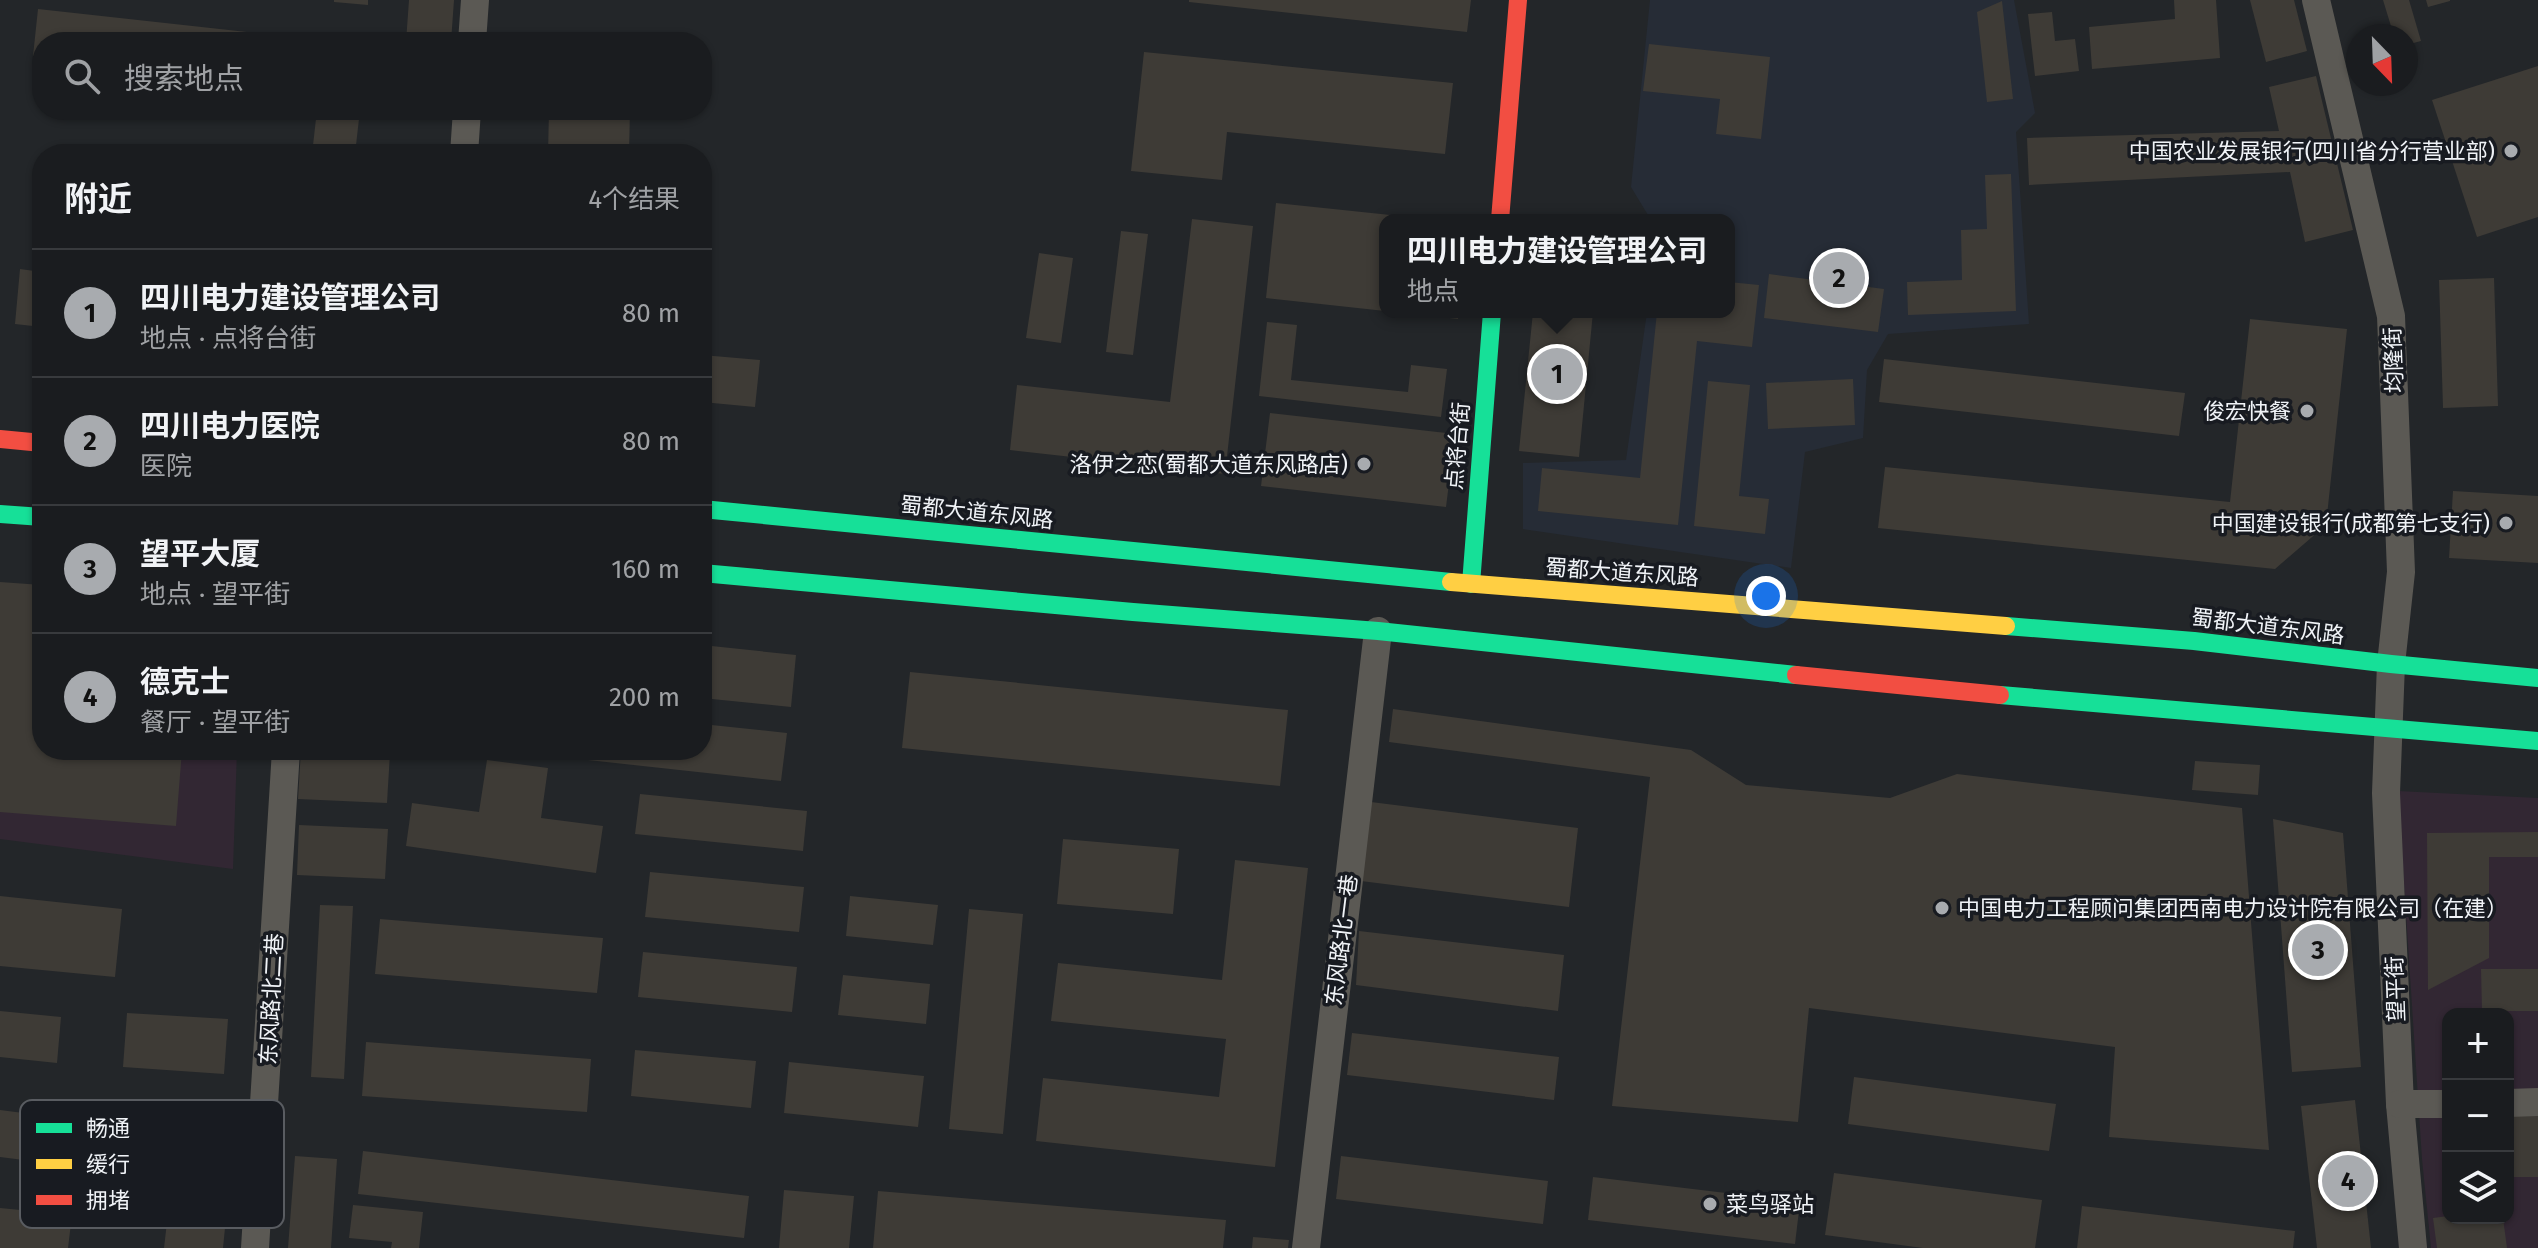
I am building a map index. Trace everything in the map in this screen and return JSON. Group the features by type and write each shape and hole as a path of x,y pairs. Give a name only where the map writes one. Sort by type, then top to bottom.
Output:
{"main road":[{"path":"1500,214 1518,0"},
{"name":"点将台街","path":"1471,584 1492,318"},
{"path":"0,439 32,442"},
{"name":"蜀都大道东风路","path":"712,510 1471,584 2194,641 2538,678"},
{"path":"0,514 32,516"},
{"path":"712,574 1378,631 1916,688 2538,741"}],"street":[{"path":"473,32 475,0"},
{"name":"均隆街","path":"2316,0 2391,316 2401,572 2387,729"},
{"path":"465,144 466,120"},
{"name":"东风路北一巷","path":"1306,1248 1378,631"},
{"name":"望平街","path":"2387,729 2386,793 2400,1104 2413,1248"},
{"name":"东风路北二巷","path":"264,1100 285,760"},
{"path":"2514,1103 2538,1102"},
{"path":"2400,1104 2442,1104"},
{"name":"东风路北二巷","path":"255,1248 256,1228"}],"shaded area":[{"path":"1650,0 2014,0 2035,113 2016,132 2029,324 1888,334 1867,370 1863,438 1805,452 1791,568 1523,529 1523,463 1626,460 1646,318 1735,318 1735,214 1647,214 1631,187"},
{"path":"0,589 32,712 32,760 237,760 233,869 0,839"},
{"path":"2398,791 2538,798 2538,1248 2431,1248 2422,1159"}],"building":[{"path":"368,0 368,5 334,2"},
{"path":"409,0 454,0 452,32 407,32"},
{"path":"1189,0 1471,0 1467,32"},
{"path":"2174,0 2216,0 2220,58 2092,69 2089,27 2175,19"},
{"path":"2250,0 2294,0 2307,51 2266,62"},
{"path":"2383,0 2409,0 2416,24 2390,24"},
{"path":"2426,0 2450,0 2450,1 2428,7"},
{"path":"2002,1 2013,99 1987,102 1977,12"},
{"path":"38,9 248,32 36,32"},
{"path":"2052,12 2055,41 2075,39 2079,71 2035,76 2028,14"},
{"path":"1649,44 1770,57 1761,139 1716,134 1720,99 1643,91"},
{"path":"1144,52 1453,83 1445,154 1227,132 1222,180 1131,171"},
{"path":"2538,66 2538,217 2477,237 2432,100"},
{"path":"2316,76 2353,230 2305,242 2290,172 2029,185 2027,138 2279,131 2269,87"},
{"path":"316,120 359,120 356,144 313,144"},
{"path":"549,120 630,120 629,144 548,144"},
{"path":"2011,174 2016,311 1908,315 1907,282 1962,280 1961,230 1987,229 1985,175"},
{"path":"1276,203 1381,214 1379,310 1266,298"},
{"path":"1192,219 1253,226 1225,474 1010,450 1017,385 1170,402"},
{"path":"1121,231 1148,234 1133,355 1106,352"},
{"path":"1039,253 1073,258 1061,343 1026,338"},
{"path":"20,269 32,271 32,326 15,324"},
{"path":"1769,274 1884,289 1878,332 1764,318"},
{"path":"2494,278 2498,406 2443,408 2439,280"},
{"path":"1735,283 1759,285 1752,347 1697,341 1678,525 1538,511 1542,468 1640,478 1656,318 1735,318"},
{"path":"1532,318 1592,318 1579,457 1519,451"},
{"path":"2250,319 2347,329 2326,525 2275,569 1878,528 1885,467 2230,502"},
{"path":"1267,322 1297,325 1291,380 1408,392 1411,365 1447,369 1441,417 1259,396"},
{"path":"712,356 760,360 755,407 712,403"},
{"path":"1884,359 2185,393 2179,436 1879,402"},
{"path":"1853,379 1855,425 1768,429 1766,383"},
{"path":"1708,381 1750,385 1739,496 1769,499 1765,534 1694,526"},
{"path":"1270,413 1455,434 1446,507 1261,486"},
{"path":"2453,491 2538,496 2538,563 2449,558"},
{"path":"0,582 32,584 32,760 181,760 176,826 0,812"},
{"path":"712,646 796,655 791,707 712,699"},
{"path":"910,672 1288,710 1280,786 902,748"},
{"name":"中国电力工程顾问集团西南电力设计院有限公司（在建）","path":"1393,709 1691,750 1746,785 1890,798 1957,774 2242,808 2269,1150 2109,1137 2115,1047 1809,1008 1798,1122 1612,1106 1650,777 1389,742"},
{"path":"712,725 787,733 781,781 588,760 712,760"},
{"path":"300,760 390,760 387,803 298,799"},
{"path":"487,760 548,768 541,818 603,826 596,873 406,846 412,803 479,812"},
{"path":"2195,761 2260,765 2258,795 2192,790"},
{"path":"640,794 807,811 803,851 635,834"},
{"path":"1371,802 1578,828 1569,907 1361,881"},
{"path":"2273,819 2343,833 2361,1067 2292,1072"},
{"path":"299,825 388,829 385,879 297,875"},
{"path":"2538,832 2538,857 2489,857 2489,958 2428,990 2427,833"},
{"path":"1063,839 1179,849 1173,914 1057,904"},
{"path":"1235,860 1308,868 1275,1167 1036,1141 1043,1078 1219,1097 1226,1039 1051,1021 1058,963 1222,980"},
{"path":"650,872 804,887 799,932 645,917"},
{"path":"0,896 122,909 115,977 0,966"},
{"path":"850,896 938,905 933,945 846,936"},
{"path":"320,905 353,906 344,1079 311,1077"},
{"path":"969,909 1023,914 1003,1134 949,1129"},
{"path":"380,919 603,938 597,993 375,974"},
{"path":"1359,931 1564,955 1558,1011 1356,985"},
{"path":"643,952 797,967 792,1012 638,997"},
{"path":"2481,969 2538,969 2538,1011 2482,1008"},
{"path":"843,975 930,984 926,1024 838,1015"},
{"path":"0,1011 61,1017 57,1063 0,1057"},
{"path":"127,1013 228,1019 224,1074 123,1067"},
{"path":"1352,1033 1559,1057 1554,1100 1347,1075"},
{"path":"366,1042 591,1059 587,1112 362,1096"},
{"path":"635,1050 756,1061 751,1108 631,1096"},
{"path":"789,1062 924,1076 918,1127 784,1113"},
{"path":"1854,1077 2056,1104 2049,1151 1848,1124"},
{"path":"2355,1100 2371,1248 2317,1248 2301,1106"},
{"path":"0,1110 20,1113 20,1160 0,1157"},
{"path":"2514,1112 2538,1112 2538,1177 2514,1177"},
{"path":"363,1151 749,1196 744,1238 358,1194"},
{"path":"295,1156 337,1159 331,1248 288,1248"},
{"path":"1341,1156 1548,1181 1543,1224 1336,1199"},
{"path":"1834,1173 2042,1200 2035,1248 1923,1248 1825,1235"},
{"path":"1593,1177 1800,1202 1795,1244 1588,1220"},
{"path":"784,1190 854,1196 849,1248 779,1248"},
{"path":"878,1191 1226,1220 1223,1248 873,1248"},
{"path":"353,1205 423,1212 419,1248 391,1248 392,1242 349,1238"},
{"path":"2082,1206 2295,1231 2293,1248 2077,1248"},
{"path":"0,1208 20,1210 20,1228 70,1228 68,1248 0,1248"},
{"path":"2442,1217 2442,1224 2504,1224 2507,1248 2437,1248 2433,1218"},
{"path":"166,1228 225,1228 223,1248 164,1248"},
{"path":"1253,1237 1289,1240 1288,1248 1252,1248"}],"traffic: fast":[{"path":"1471,584 1492,318"},
{"path":"712,510 1451,582"},
{"path":"0,514 32,516"},
{"path":"712,574 1378,631 1796,675"},
{"path":"2006,626 2194,641 2538,678"},
{"path":"2000,695 2538,741"}],"traffic: slow":[{"path":"1451,582 2006,626"}],"traffic: jam":[{"path":"1500,214 1518,0"},
{"path":"0,439 32,442"},
{"path":"1796,675 2000,695"}],"place":[{"name":"中国农业发展银行(四川省分行营业部)","path":"2511,151"},
{"name":"四川电力医院","path":"1839,278"},
{"name":"四川电力建设管理公司","path":"1557,374"},
{"name":"俊宏快餐","path":"2307,411"},
{"name":"洛伊之恋(蜀都大道东风路店)","path":"1364,464"},
{"name":"中国建设银行(成都第七支行)","path":"2506,523"},
{"name":"中国电力工程顾问集团西南电力设计院有限公司（在建）","path":"1942,908"},
{"name":"望平大厦","path":"2318,950"},
{"name":"德克士","path":"2348,1181"},
{"name":"菜鸟驿站","path":"1710,1204"}]}
